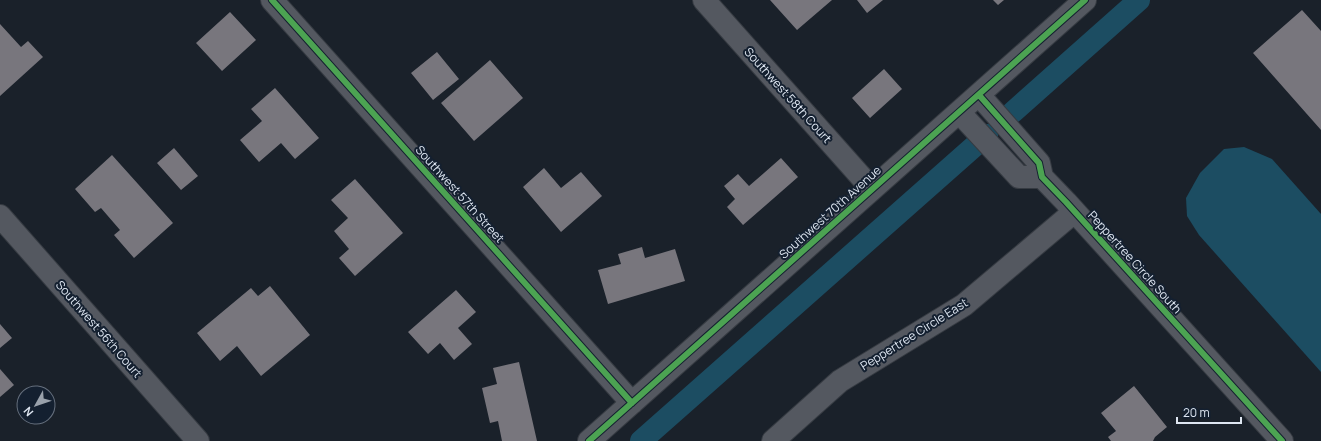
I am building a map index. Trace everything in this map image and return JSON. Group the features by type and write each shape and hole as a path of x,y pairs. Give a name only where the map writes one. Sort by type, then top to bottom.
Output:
{"street":[{"name":"Southwest 57th Street","path":"272,0 632,402"},
{"name":"Southwest 58th Court","path":"704,0 872,189"},
{"name":"Southwest 70th Avenue","path":"589,441 1085,0"},
{"name":"Peppertree Circle South","path":"979,95 1039,163 1042,178 1282,441"},
{"path":"959,112 1019,177 1042,178"},
{"name":"Peppertree Circle East","path":"773,441 840,381 964,305 1074,212"},
{"name":"Southwest 56th Court","path":"0,216 198,441"}],"water":[{"path":"1244,147 1272,159 1321,214 1321,372 1199,235 1187,216 1186,198 1200,173 1224,149"}],"building":[{"path":"770,0 832,0 797,30"},
{"path":"857,0 883,0 867,13"},
{"path":"993,0 1004,0 998,5"},
{"path":"1302,10 1321,31 1321,130 1253,53"},
{"path":"230,12 256,40 222,71 196,43"},
{"path":"0,24 21,47 28,41 43,57 0,96"},
{"path":"437,52 459,79 433,100 411,73"},
{"path":"490,60 523,98 474,141 441,103"},
{"path":"884,69 902,89 870,118 852,98"},
{"path":"275,88 319,138 295,159 281,143 259,162 240,140 262,121 251,109"},
{"path":"174,148 198,176 181,190 157,163"},
{"path":"112,155 173,223 134,258 114,235 120,230 101,208 95,212 75,189"},
{"path":"781,158 798,177 743,225 727,207 735,199 724,186 738,174 749,186"},
{"path":"544,168 561,188 581,172 602,196 561,232 523,187"},
{"path":"355,179 403,233 355,276 339,258 349,249 334,231 348,218 331,200"},
{"path":"642,247 645,258 675,249 685,281 608,304 598,270 621,264 618,254"},
{"path":"270,286 310,335 261,376 237,346 220,361 197,333 251,288 258,296"},
{"path":"456,290 476,312 458,328 472,344 454,360 440,343 428,354 408,332"},
{"path":"0,324 12,338 0,348"},
{"path":"519,362 537,441 502,441 498,421 490,423 482,388 497,384 493,368"},
{"path":"0,369 14,385 0,397"},
{"path":"1134,386 1167,427 1155,437 1153,441 1111,441 1108,437 1116,431 1101,413"}],"waterway":[{"path":"1013,112 1139,0"},
{"path":"641,441 987,135"}],"cycle path":[{"path":"272,0 632,403"},
{"path":"589,441 1085,0"},
{"path":"979,95 1039,163 1042,177 1282,441"}]}
